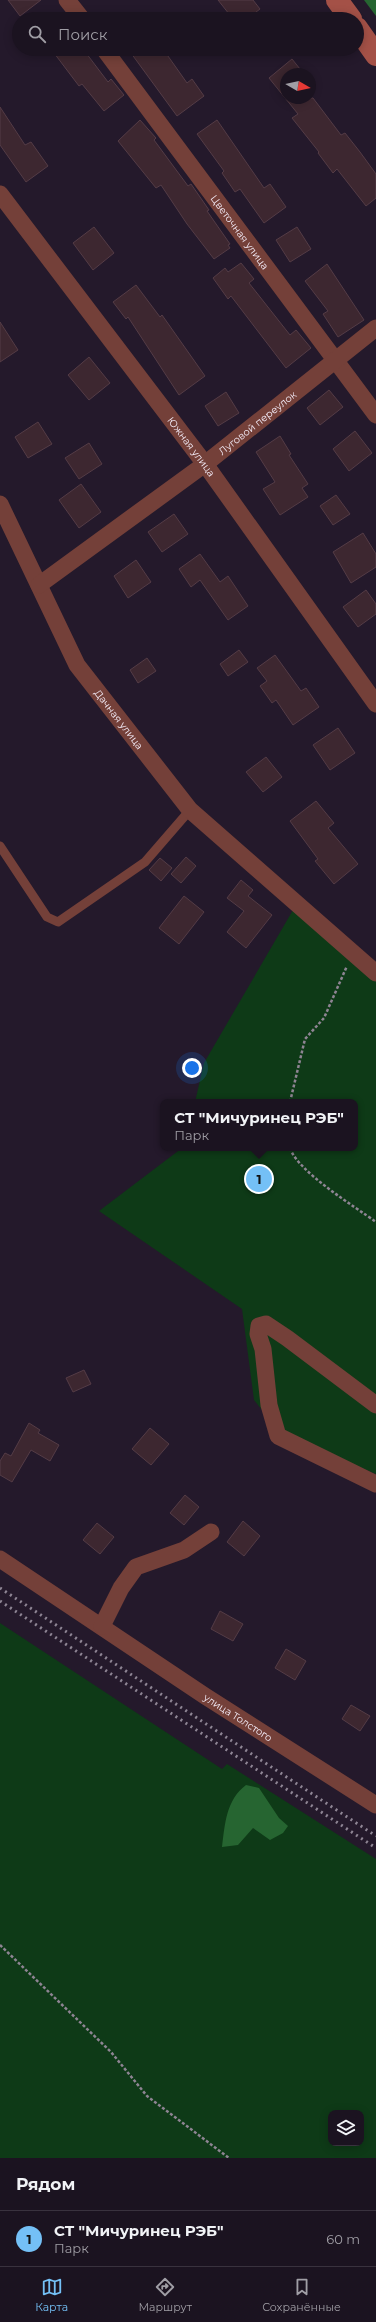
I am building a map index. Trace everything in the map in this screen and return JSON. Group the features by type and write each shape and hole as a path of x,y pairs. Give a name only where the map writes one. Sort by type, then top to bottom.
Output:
{"main road":[{"path":"337,0 346,12"},
{"path":"364,38 376,54"}],"street":[{"path":"67,0 76,12"},
{"name":"Цветочная улица","path":"109,56 336,358 376,415"},
{"name":"Южная улица","path":"0,194 205,464 376,704"},
{"name":"Луговой переулок","path":"39,586 205,464 336,358 376,328"},
{"name":"Дачная улица","path":"0,504 77,665 190,810 376,973"},
{"path":"376,1405 288,1338 266,1324 259,1326 258,1334 263,1348 269,1406 278,1436 376,1484"},
{"path":"102,1626 120,1588 136,1567 184,1550 211,1532"},
{"name":"улица Толстого","path":"0,1559 205,1696 376,1806"}],"lane":[{"path":"0,846 47,917 58,922 145,862 190,810"}],"path":[{"path":"291,1099 305,1039 324,1018 353,953"},
{"path":"291,1151 293,1158 315,1177 376,1222"},
{"path":"0,1945 111,2052 147,2096 229,2158"}],"green space":[{"path":"364,0 376,0 376,16"},
{"path":"300,898 376,967 376,1474 280,1433 254,1400 242,1309 99,1211 178,1151 358,1151 358,1099 196,1099 204,1063"},
{"path":"0,1623 222,1769 227,1764 376,1859 376,2158 0,2158"},
{"path":"246,1785 259,1788 279,1818 288,1826 283,1833 270,1840 253,1828 238,1845 222,1847 230,1805 239,1791"}],"building":[{"path":"8,0 41,0 25,12 17,12"},
{"path":"218,0 253,0 260,9 256,12 227,12"},
{"path":"56,56 88,56 108,82 111,79 124,95 104,111 82,84 79,86"},
{"path":"133,56 168,56 187,83 192,79 204,96 177,116"},
{"path":"292,59 299,68 281,68"},
{"path":"280,69 280,92 269,78"},
{"path":"316,102 341,135 345,133 376,174 376,198 366,206 337,169 333,173 318,153 319,152 292,118 298,114 290,104 316,104"},
{"path":"0,107 25,145 31,142 48,166 26,182 0,145"},
{"path":"140,120 156,138 154,140 188,186 191,184 209,210 207,211 230,244 228,245 230,248 214,259 187,224 161,185 156,188 118,141"},
{"path":"217,120 264,188 270,184 286,207 264,223 240,189 235,192 222,173 224,171 197,134"},
{"path":"94,227 114,253 93,270 73,243"},
{"path":"297,227 311,249 290,262 276,240"},
{"path":"241,263 254,279 249,283 290,335 296,330 311,348 286,368 231,296 228,299 213,278 225,268 228,272"},
{"path":"327,264 364,320 338,337 323,314 328,311 305,281"},
{"path":"136,285 160,317 162,315 205,376 179,395 128,317 126,319 113,302"},
{"path":"0,322 18,350 0,362"},
{"path":"89,357 110,383 89,400 68,375"},
{"path":"329,390 343,407 320,425 307,408"},
{"path":"226,392 239,413 218,426 205,406"},
{"path":"38,422 52,444 28,458 15,437"},
{"path":"355,431 372,453 349,471 333,449"},
{"path":"280,436 291,454 289,455 308,484 302,488 308,497 280,515 263,489 275,482 256,452"},
{"path":"89,443 102,464 79,479 65,458"},
{"path":"81,484 101,512 79,528 59,500"},
{"path":"336,495 350,514 333,525 320,506"},
{"path":"174,514 188,534 162,552 148,532"},
{"path":"363,533 376,554 376,567 351,583 333,552"},
{"path":"200,554 220,582 228,576 248,606 228,620 200,580 191,587 179,569"},
{"path":"136,560 151,582 128,598 114,576"},
{"path":"366,590 376,604 376,614 358,627 343,607"},
{"path":"239,650 248,662 228,676 220,664"},
{"path":"275,655 301,691 306,688 319,707 293,725 276,700 272,703 260,686 267,681 257,668"},
{"path":"147,658 156,671 138,683 130,670"},
{"path":"338,728 355,753 330,770 313,745"},
{"path":"266,757 282,777 263,792 246,772"},
{"path":"316,801 334,823 328,828 358,864 334,884 315,861 318,859 290,821"},
{"path":"186,857 196,866 181,883 171,874"},
{"path":"160,858 172,868 161,881 149,870"},
{"path":"241,880 253,890 248,896 272,915 246,948 227,932 244,911 227,898"},
{"path":"184,896 204,912 179,944 159,928"},
{"path":"84,1370 91,1384 73,1392 66,1378"},
{"path":"29,1423 40,1430 38,1433 59,1445 50,1461 31,1450 12,1482 0,1475 0,1461 5,1453 11,1456"},
{"path":"150,1428 169,1444 151,1465 132,1449"},
{"path":"185,1495 199,1507 184,1525 170,1513"},
{"path":"243,1521 260,1536 244,1556 227,1542"},
{"path":"97,1523 114,1537 100,1554 83,1540"},
{"path":"220,1611 243,1624 233,1641 211,1629"},
{"path":"286,1649 306,1661 295,1680 275,1668"},
{"path":"351,1705 370,1716 360,1731 342,1719"}],"railway":[{"path":"0,1588 376,1836"},
{"path":"0,1601 376,1848"}],"place":[{"name":"СТ \"Мичуринец РЭБ\"","path":"259,1179"}]}
